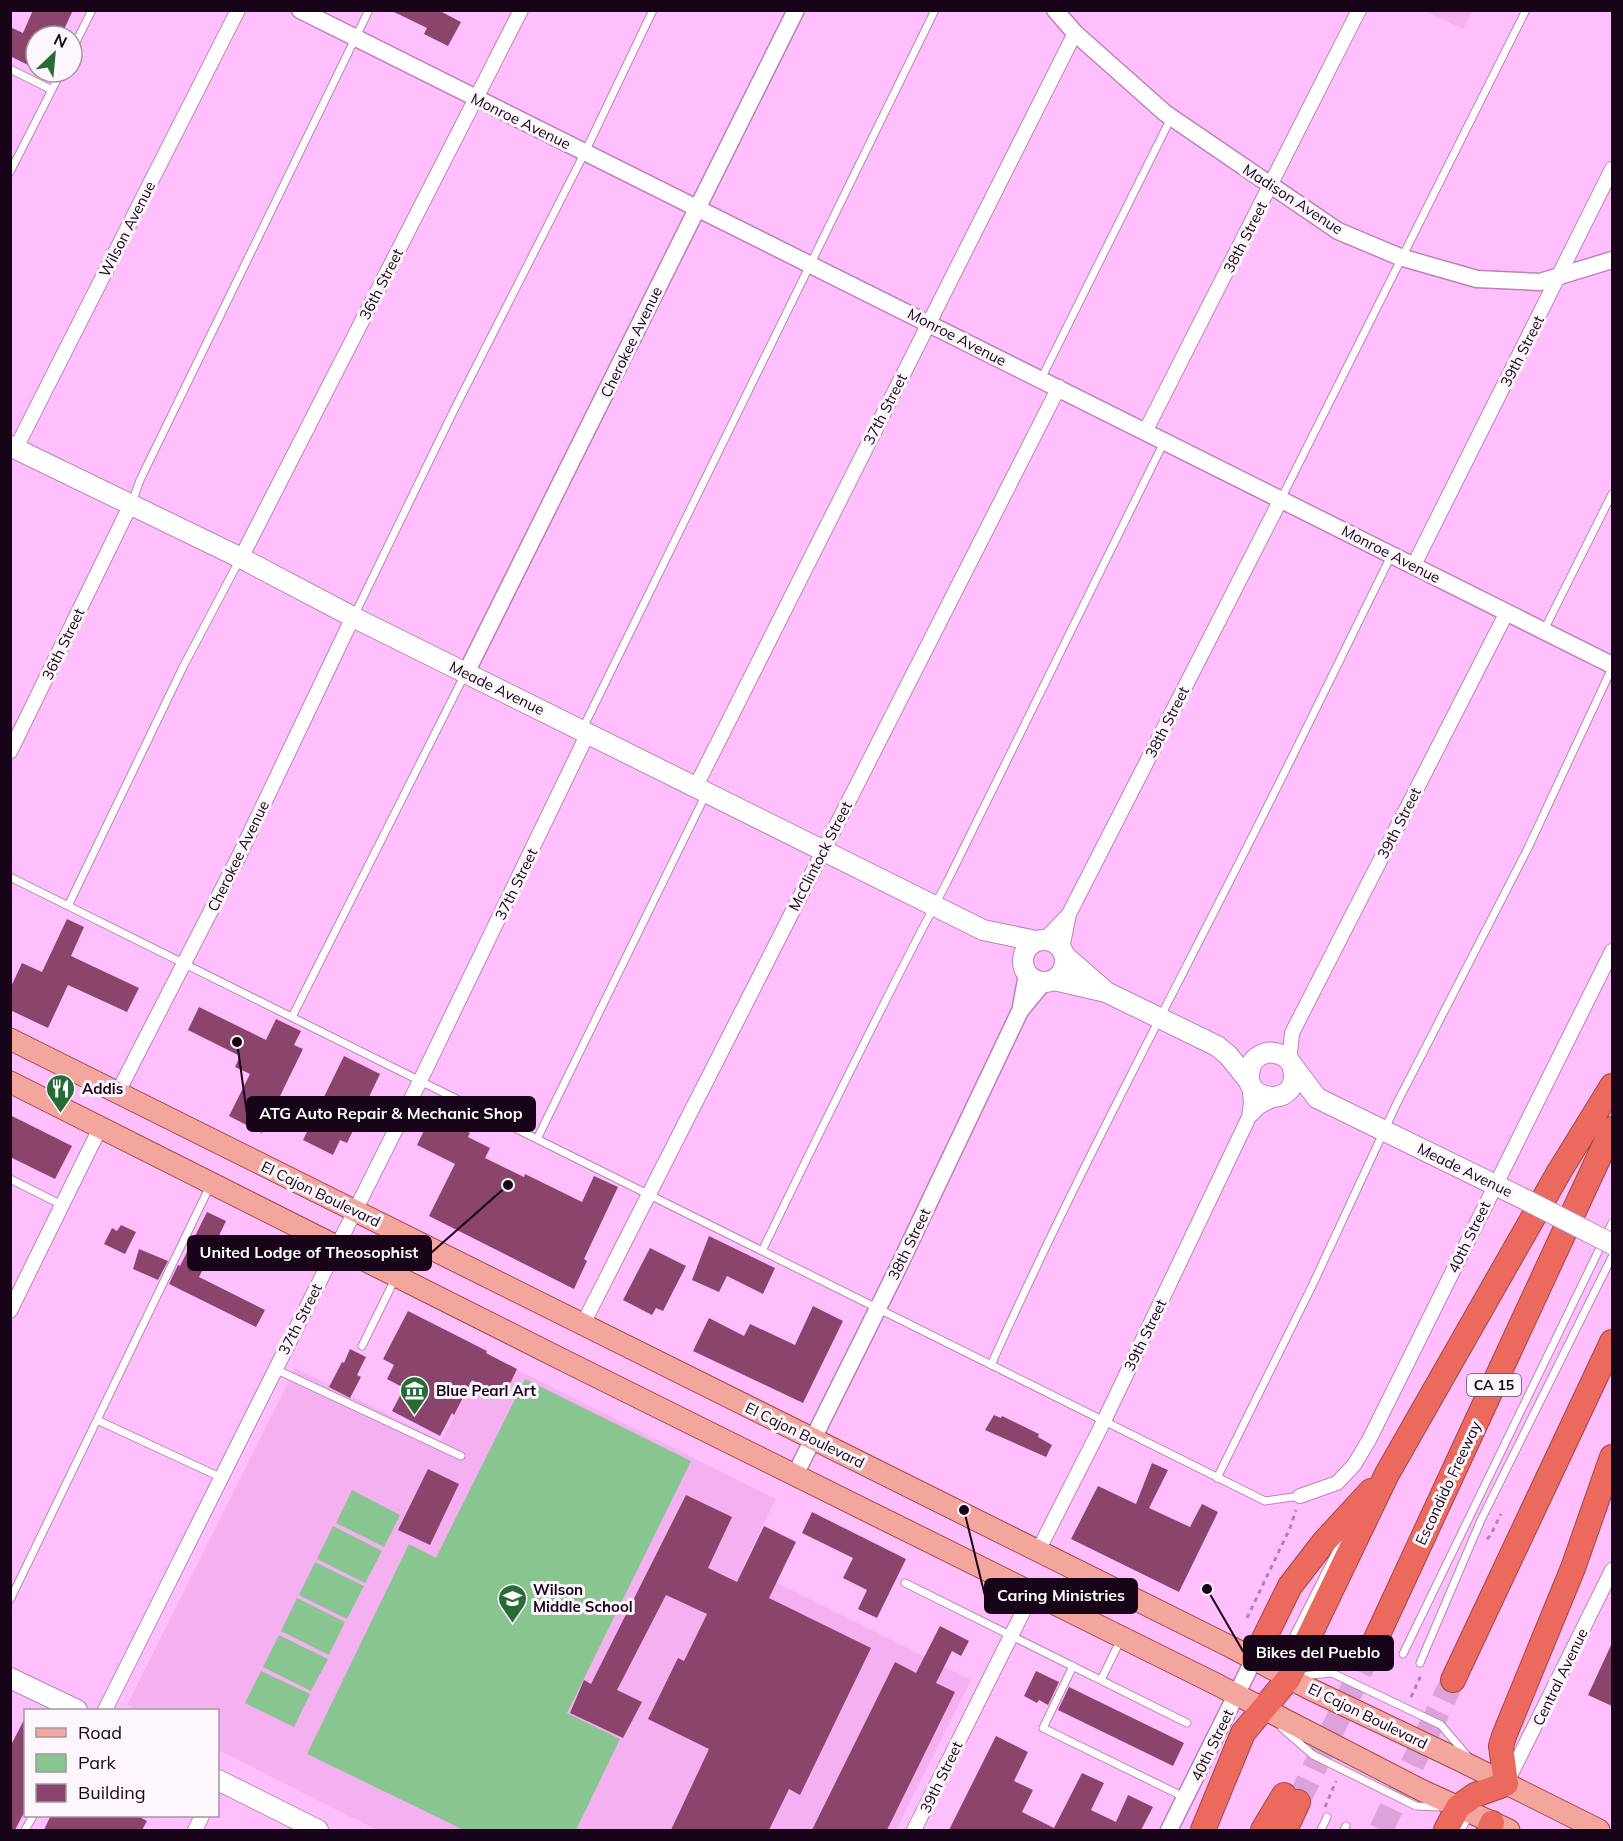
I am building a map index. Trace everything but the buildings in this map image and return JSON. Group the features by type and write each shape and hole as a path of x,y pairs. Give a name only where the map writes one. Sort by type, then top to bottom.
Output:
{"highway":[{"path":"1203,1830 1243,1733 1274,1686 1387,1474 1559,1172 1612,1086"},
{"name":"Escondido Freeway","path":"1375,1641 1612,1129"},
{"path":"1453,1680 1612,1342"},
{"path":"1446,1830 1506,1784 1501,1746 1504,1736 1573,1569 1612,1457"},
{"path":"1254,1659 1290,1586 1324,1542 1387,1474"},
{"path":"1263,1830 1291,1799 1285,1830"}],"main road":[{"name":"Meade Avenue","path":"12,450 131,504 241,558 353,617 983,930 1037,975 1106,992 1217,1046 1228,1055 1252,1088 1263,1096 1317,1098 1612,1244"},
{"name":"Meade Avenue","path":"983,930 1040,941"},
{"path":"1040,941 1054,943 1063,953 1064,970 1037,975 1026,950 1040,941"},
{"name":"Meade Avenue","path":"1063,953 1106,992"},
{"name":"El Cajon Boulevard","path":"10,1039 1254,1659 1274,1686 1478,1806"},
{"name":"Meade Avenue","path":"1217,1046 1280,1054 1292,1065 1317,1098"},
{"path":"1249,1081 1250,1067 1259,1056 1265,1053"},
{"path":"1278,1097 1291,1087 1294,1072 1292,1065"},
{"name":"El Cajon Boulevard","path":"10,1082 1236,1695 1274,1686 1478,1806"},
{"path":"10,1678 75,1709"},
{"path":"219,1782 318,1830"},
{"path":"1506,1784 1599,1830"}],"street":[{"name":"Wilson Avenue","path":"12,450 238,10"},
{"name":"Monroe Avenue","path":"300,10 1146,430 1612,666"},
{"name":"36th Street","path":"241,558 521,10"},
{"name":"Cherokee Avenue","path":"466,673 796,10"},
{"name":"Madison Avenue","path":"1054,10 1075,33 1171,118 1338,231 1400,257 1477,279 1540,282 1612,260"},
{"name":"38th Street","path":"1146,430 1359,10"},
{"name":"37th Street","path":"701,789 928,322 1075,33"},
{"name":"39th Street","path":"1414,565 1612,169"},
{"name":"McClintock Street","path":"583,1324 1059,387"},
{"name":"38th Street","path":"1063,953 1069,914 1281,499"},
{"name":"36th Street","path":"10,752 131,504"},
{"name":"39th Street","path":"1292,1065 1290,1041 1292,1033 1507,612"},
{"name":"Cherokee Avenue","path":"118,1092 243,848 353,617"},
{"name":"37th Street","path":"105,1709 420,1081 585,732"},
{"name":"38th Street","path":"1040,941 1069,914"},
{"name":"40th Street","path":"1300,1496 1337,1483 1354,1465 1369,1440 1612,951"},
{"name":"38th Street","path":"795,1475 878,1309 1037,975"},
{"name":"39th Street","path":"1265,1053 1292,1033"},
{"name":"39th Street","path":"1038,1551 1104,1421 1249,1117 1251,1103 1249,1081"},
{"name":"39th Street","path":"1249,1117 1259,1107 1278,1097"},
{"path":"10,1311 100,1128"},
{"name":"Central Avenue","path":"1506,1784 1612,1570"},
{"name":"39th Street","path":"914,1830 1032,1594"},
{"name":"40th Street","path":"1169,1830 1254,1659"}],"lane":[{"path":"84,26 92,10"},
{"path":"131,504 140,480 369,10"},
{"path":"353,617 450,418 585,152 653,10"},
{"path":"585,732 809,264 935,10"},
{"path":"1281,499 1400,257 1526,10"},
{"path":"10,69 52,90"},
{"path":"10,172 55,84"},
{"path":"1041,379 1171,118"},
{"path":"762,1251 1165,440"},
{"path":"1544,630 1612,494"},
{"path":"991,1365 1034,1269 1392,554"},
{"path":"68,906 183,667 241,558"},
{"path":"1217,1478 1313,1284 1396,1106 1528,848 1612,666"},
{"path":"292,1017 466,673"},
{"path":"537,1139 701,789"},
{"path":"10,877 1264,1501 1300,1496"},
{"path":"10,1179 62,1205"},
{"path":"10,1600 212,1184"},
{"path":"1402,1654 1612,1223"},
{"path":"1420,1663 1481,1520 1612,1257"},
{"path":"362,1346 397,1277"},
{"path":"275,1369 461,1456"},
{"path":"97,1420 220,1477"},
{"path":"905,1583 1187,1723"},
{"path":"1101,1680 1122,1638"},
{"path":"1073,1666 1043,1728 1185,1798"},
{"path":"1321,1830 1327,1817"}],"path":[{"path":"1247,1618 1290,1528 1300,1496"},
{"path":"1484,1541 1490,1536 1501,1514"}],"shaded area":[{"path":"1425,11 1473,11 1463,29"},
{"name":"Wilson Middle School","path":"485,1354 776,1499 743,1566 971,1680 896,1830 377,1830 219,1751 219,1709 136,1709 127,1705 295,1368 441,1441"}],"green space":[{"path":"525,1379 691,1461 567,1713 620,1739 576,1830 464,1830 307,1754 409,1544 436,1558"},
{"path":"352,1490 400,1515 384,1547 336,1523"},
{"path":"333,1526 382,1551 365,1583 317,1559"},
{"path":"315,1562 364,1586 347,1619 299,1595"},
{"path":"297,1598 345,1622 329,1655 281,1631"},
{"path":"279,1635 328,1659 311,1691 263,1667"},
{"path":"261,1671 310,1694 294,1727 245,1703"}],"tunnel":[{"path":"1298,1802 1375,1641"},
{"path":"1381,1830 1453,1680"}],"place":[{"name":"ATG Auto Repair & Mechanic Shop","path":"237,1042"},
{"name":"Addis","path":"61,1114"},
{"name":"United Lodge of Theosophist","path":"508,1185"},
{"name":"Blue Pearl Art","path":"415,1416"},
{"name":"Caring Ministries","path":"964,1510"},
{"name":"Bikes del Pueblo","path":"1207,1589"},
{"name":"Wilson Middle School","path":"512,1624"}]}
